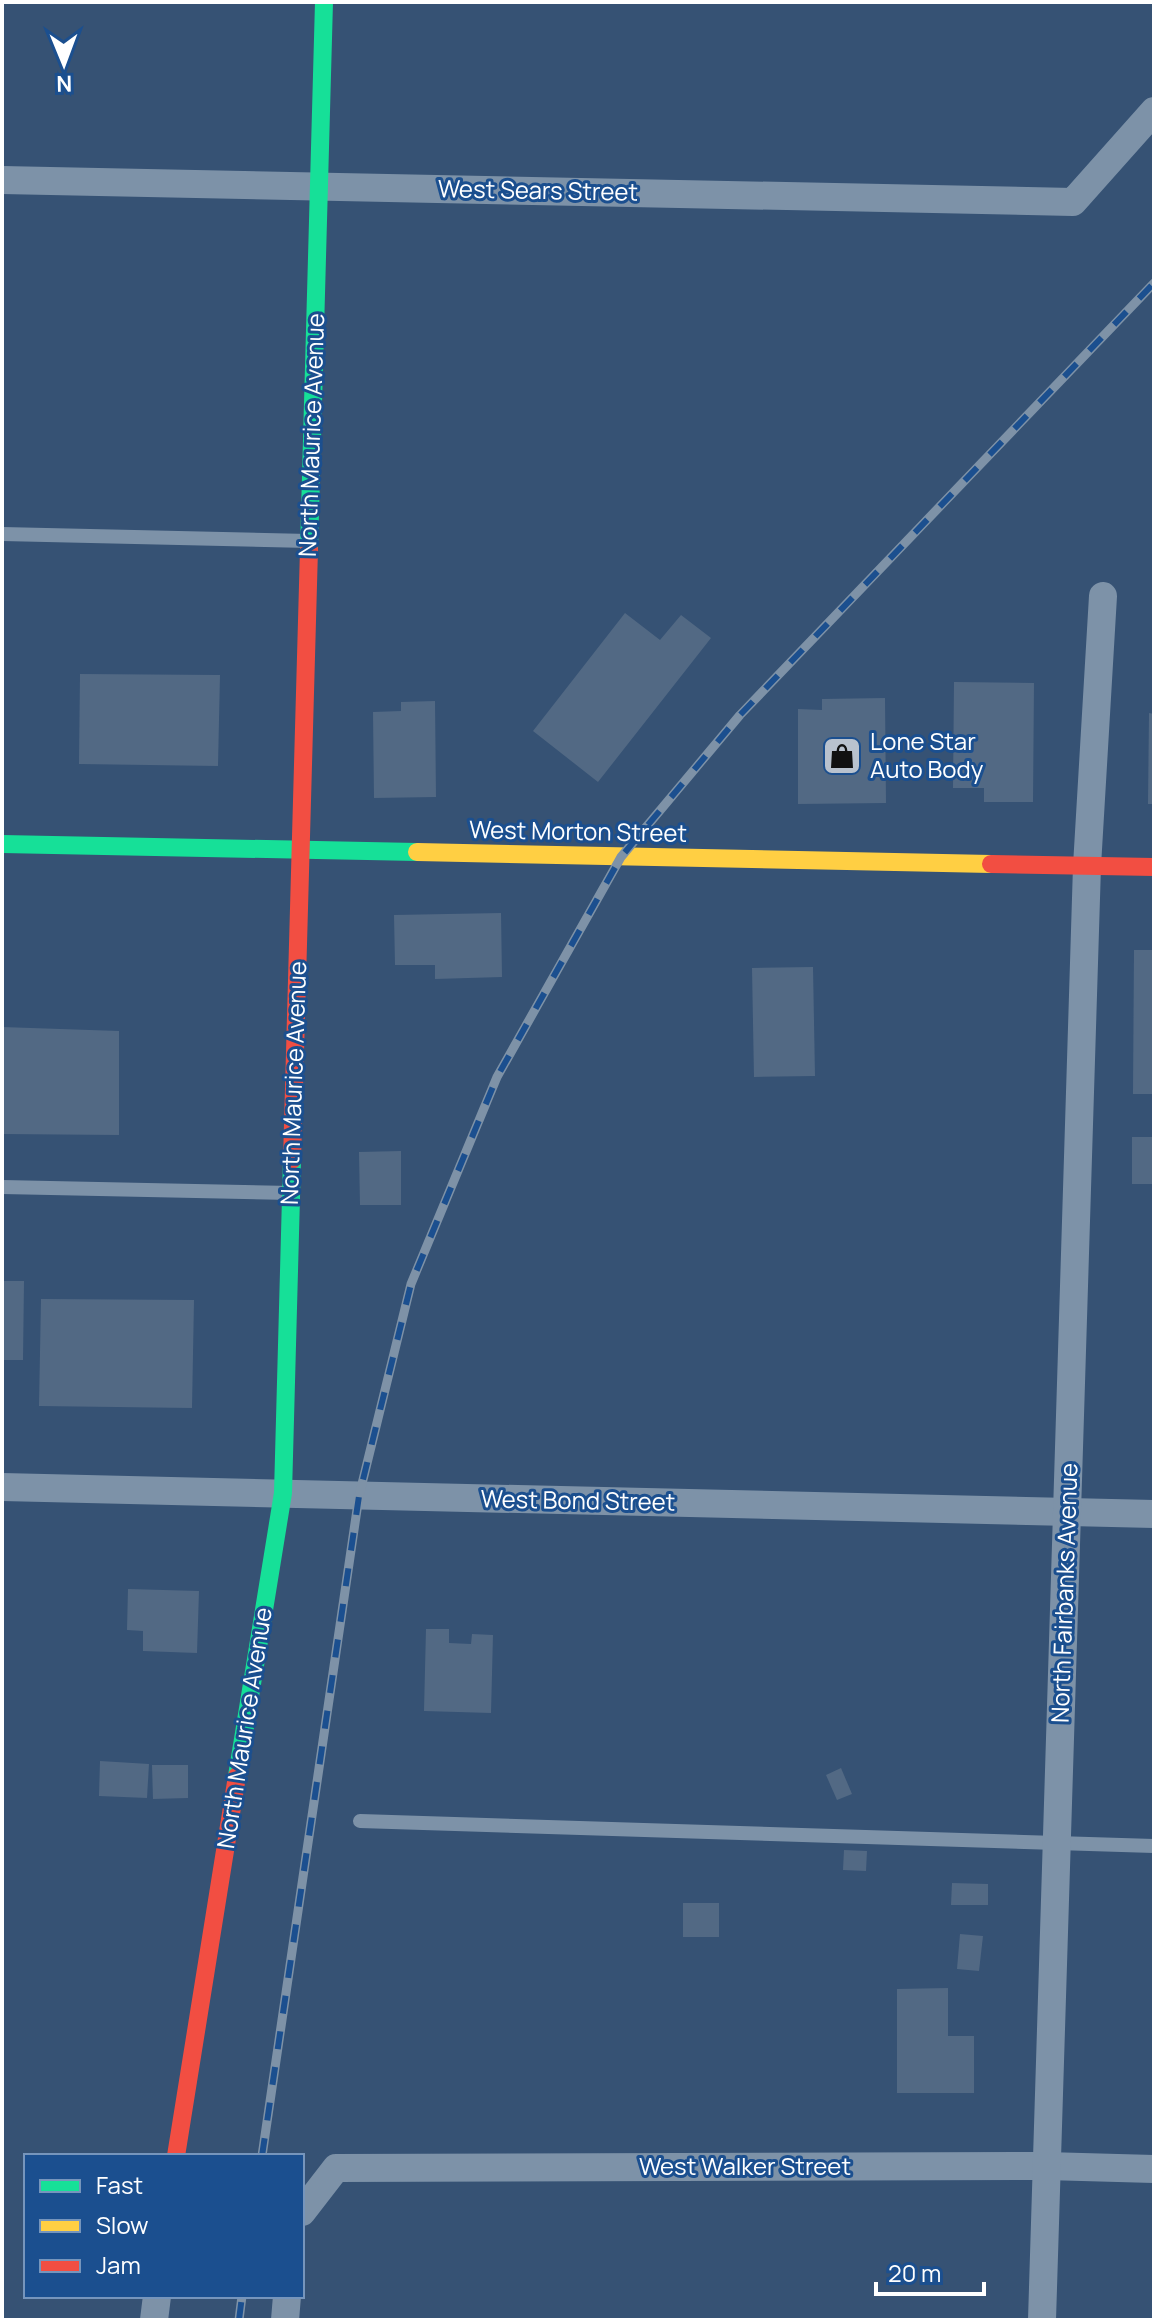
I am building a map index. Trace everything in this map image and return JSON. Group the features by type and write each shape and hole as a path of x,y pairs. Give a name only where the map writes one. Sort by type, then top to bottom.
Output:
{"street":[{"name":"North Maurice Avenue","path":"176,2154 283,1493 324,2"},
{"name":"West Sears Street","path":"2,180 1073,202 1154,111"},
{"name":"North Fairbanks Avenue","path":"1042,2320 1087,866 1103,596"},
{"name":"West Morton Street","path":"2,844 1154,867"},
{"name":"West Bond Street","path":"2,1487 1154,1514"},
{"name":"West Walker Street","path":"304,2209 336,2168 1046,2166 1154,2169"},
{"path":"154,2320 157,2298"},
{"path":"285,2320 287,2298"}],"lane":[{"path":"2,534 309,541"},
{"path":"2,1187 291,1193"},
{"path":"360,1821 1154,1846"}],"building":[{"path":"625,613 660,640 681,615 711,638 598,782 533,731"},
{"path":"80,674 220,675 218,766 79,764"},
{"path":"954,682 1034,683 1033,802 984,802 984,788 953,788"},
{"name":"Lone Star Auto Body","path":"885,698 886,803 798,804 798,709 822,710 822,699"},
{"path":"435,701 436,797 374,798 373,712 401,711 401,702"},
{"path":"1149,713 1154,714 1154,804 1148,804"},
{"path":"501,913 502,977 435,979 435,965 395,965 394,915"},
{"path":"1134,950 1154,950 1154,1094 1133,1094"},
{"path":"813,967 815,1076 754,1077 752,968"},
{"path":"2,1027 119,1031 119,1135 2,1134"},
{"path":"1132,1137 1154,1137 1154,1184 1132,1184"},
{"path":"401,1151 401,1205 360,1205 359,1152"},
{"path":"2,1281 24,1281 23,1360 2,1360"},
{"path":"41,1299 194,1300 192,1408 39,1406"},
{"path":"128,1589 199,1591 197,1653 143,1651 143,1631 127,1630"},
{"path":"426,1629 449,1629 449,1643 471,1644 472,1634 493,1635 491,1713 424,1711"},
{"path":"100,1761 149,1764 147,1798 99,1796"},
{"path":"152,1765 188,1765 188,1798 153,1799"},
{"path":"841,1768 852,1794 837,1800 826,1775"},
{"path":"844,1850 867,1851 866,1871 843,1870"},
{"path":"952,1883 988,1884 988,1905 951,1905"},
{"path":"683,1903 719,1903 719,1937 683,1937"},
{"path":"960,1934 983,1936 979,1971 957,1969"},
{"path":"948,1988 948,2036 974,2036 974,2093 897,2093 897,1989"}],"railway":[{"path":"262,2154 359,1496 411,1284 497,1077 621,857 740,715 1154,283"},
{"path":"239,2320 242,2298"}],"traffic: fast":[{"path":"309,549 324,2"},
{"path":"2,844 417,852"},
{"path":"237,1776 283,1493 292,1160"}],"traffic: slow":[{"path":"417,852 991,864"}],"traffic: jam":[{"path":"292,1160 309,549"},
{"path":"991,864 1154,867"},
{"path":"176,2154 237,1776"}],"place":[{"name":"Lone Star Auto Body","path":"842,756"}]}
